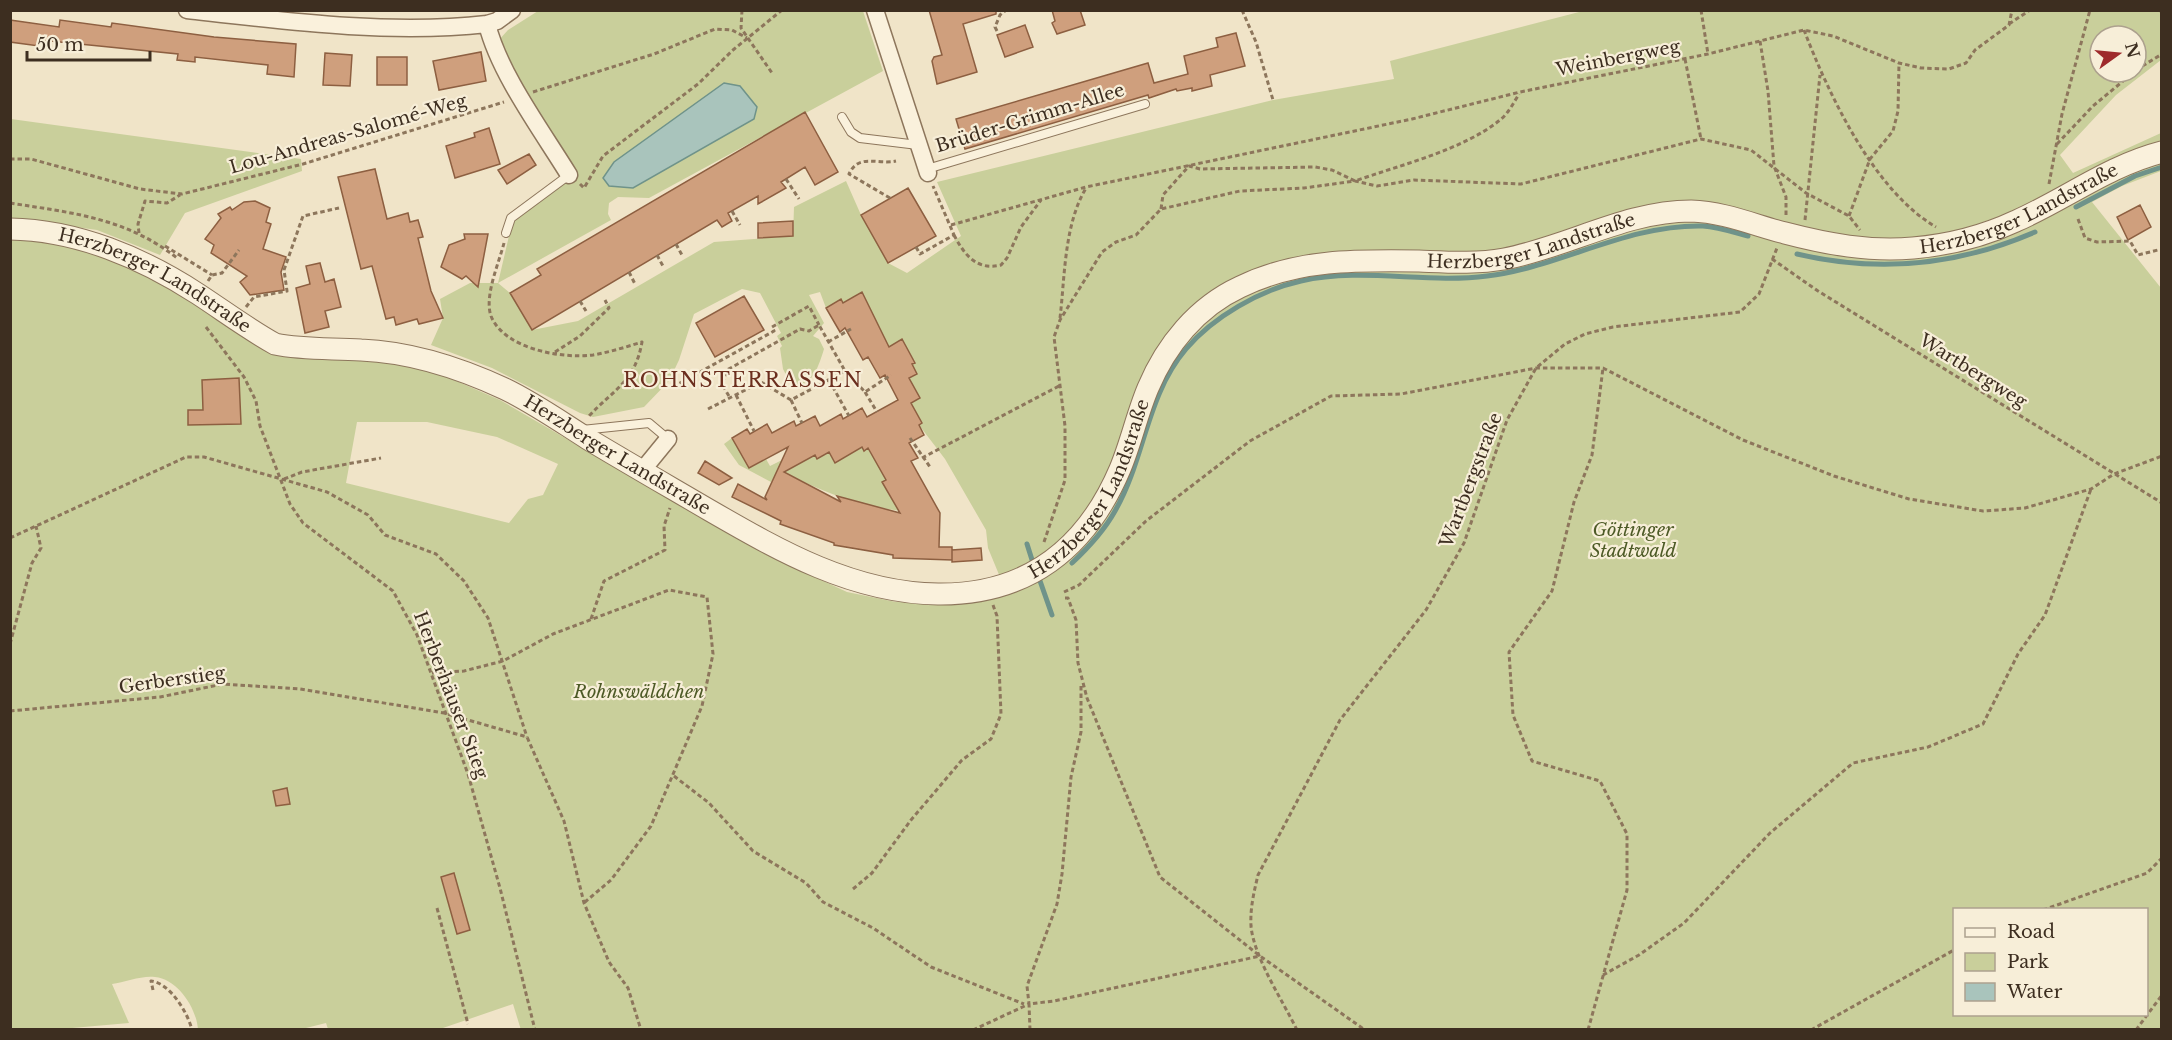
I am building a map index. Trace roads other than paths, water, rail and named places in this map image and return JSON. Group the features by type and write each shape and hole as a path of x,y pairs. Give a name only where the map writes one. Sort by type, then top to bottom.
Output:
{"street":[{"path":"187,10 349,25 487,24 497,21 512,10"},
{"name":"Brüder-Grimm-Allee","path":"875,10 928,171"},
{"path":"487,24 491,39 521,96 569,175"},
{"name":"Herzberger Landstraße","path":"10,229 70,238 119,252 152,266 275,344 297,349 364,350 419,357 506,390 641,472 771,546 854,581 923,593 951,594 1008,584 1039,570 1079,536 1105,502 1122,464 1148,386 1172,343 1207,306 1243,285 1275,272 1309,264 1342,261 1467,263 1499,260 1536,252 1633,218 1659,213 1696,211 1730,216 1826,243 1876,250 1914,248 1960,241 2018,221 2135,159 2162,152"},
{"path":"641,472 668,438"}],"lane":[{"name":"Brüder-Grimm-Allee","path":"928,171 1145,104"},
{"path":"842,117 851,132 860,138 918,145"},
{"path":"506,233 511,218 569,175"},
{"path":"576,431 649,423 668,438"}],"water":[{"path":"724,83 740,86 757,107 754,119 633,188 609,186 603,178 614,162"}],"waterway":[{"path":"2076,207 2135,176 2162,167"},
{"path":"1072,563 1096,538 1115,511 1133,470 1162,387 1173,367 1197,337 1223,316 1254,298 1285,285 1324,277 1347,275 1441,278 1487,276 1541,264 1621,239 1675,227 1703,226 1748,236"},
{"path":"1797,254 1858,263 1918,263 1977,252 2035,232"},
{"path":"1027,544 1033,563"},
{"path":"1039,578 1052,615"}],"district":[{"name":"ROHNSTERRASSEN","path":"743,380"}],"park label":[{"name":"Göttinger Stadtwald","path":"1633,540"},
{"name":"Rohnswäldchen","path":"639,692"}]}
